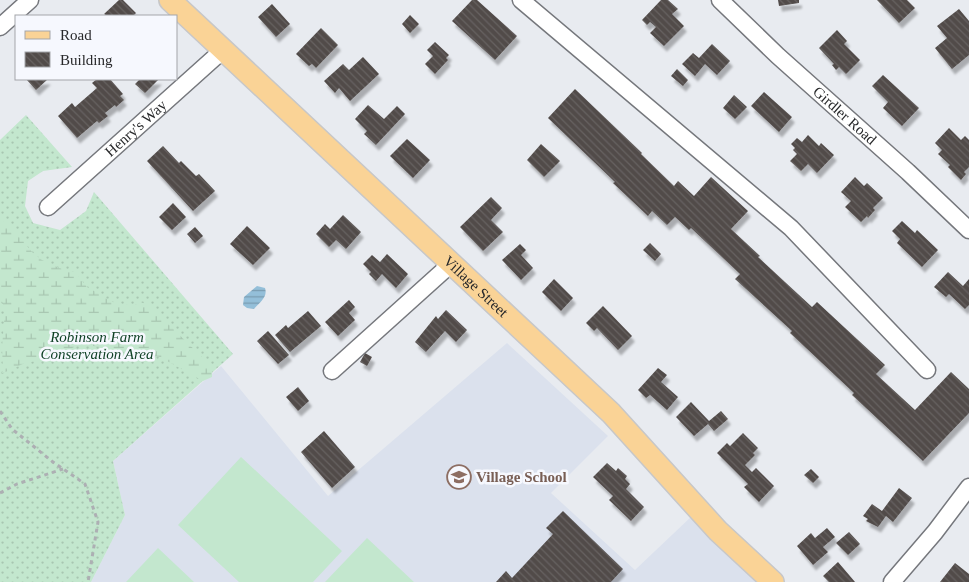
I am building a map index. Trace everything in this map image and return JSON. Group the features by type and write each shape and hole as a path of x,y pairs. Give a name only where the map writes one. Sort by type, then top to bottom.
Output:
{"main road":[{"name":"Village Street","path":"170,0 611,413 718,531 773,582"}],"street":[{"path":"0,27 30,0"},
{"path":"521,0 791,228 927,370"},
{"name":"Girdler Road","path":"720,0 778,56 969,230"},
{"name":"Henry's Way","path":"48,207 223,50"},
{"path":"332,371 452,263"},
{"path":"892,582 935,532 969,487"}],"path":[{"path":"0,411 12,429 85,484 98,522 88,582"},
{"path":"0,493 17,484 64,469"}],"shaded area":[{"name":"Village School","path":"507,343 608,436 551,493 635,570 693,515 756,582 91,582 125,515 113,461 221,366 328,496"}],"green space":[{"name":"Robinson Farm Conservation Area","path":"26,115 72,167 43,171 28,181 25,206 33,223 60,230 86,211 94,192 233,354 113,461 125,515 91,582 0,582 0,140"},
{"path":"0,218 42,260 59,268 75,272 87,287 113,302 133,306 140,302 149,305 212,367 212,377 203,381 160,357 81,344 72,348 64,355 25,363 1,374 3,371 2,347 5,311 1,298"},
{"path":"241,457 342,551 313,582 239,582 178,525"},
{"path":"367,538 414,582 325,582"},
{"path":"158,548 194,582 126,582"}],"water":[{"path":"257,286 265,288 264,297 254,309 247,308 243,305 244,297"}],"building":[{"path":"119,0 123,0 136,13 134,15 104,14"},
{"path":"472,0 477,0 517,36 495,60 452,21"},
{"path":"661,0 668,0 678,9 672,14 684,26 664,46 650,33 656,27 650,22 647,25 642,20"},
{"path":"778,0 799,0 799,3 779,6"},
{"path":"877,0 907,0 915,8 899,23"},
{"path":"272,4 290,24 276,37 258,17"},
{"path":"959,9 969,21 969,55 952,69 935,48 947,38 937,26"},
{"path":"410,15 419,24 410,33 402,24"},
{"path":"321,28 338,45 316,68 312,64 309,66 296,54"},
{"path":"837,30 847,41 844,44 860,60 846,74 839,67 836,70 832,65 834,64 819,48"},
{"path":"435,42 449,55 446,58 448,60 435,74 425,64 433,56 427,50"},
{"path":"712,44 730,61 717,75 705,64 695,76 682,64 693,53 699,58"},
{"path":"363,57 379,74 350,101 339,88 335,93 324,81 343,64 349,70"},
{"path":"677,69 688,80 683,86 671,76"},
{"path":"883,75 919,108 902,126 883,108 888,102 872,86"},
{"path":"27,80 47,80 36,90"},
{"path":"96,80 111,80 123,94 120,96 124,100 105,113 108,116 99,123 97,121 77,138 58,116 72,103 75,107 97,88 92,83"},
{"path":"139,80 158,80 145,93 135,84"},
{"path":"575,89 674,186 678,181 694,196 711,177 748,211 731,229 812,307 817,302 885,365 876,374 915,410 951,372 969,389 969,413 923,461 852,395 854,393 790,333 792,331 735,279 740,274 691,228 689,230 675,217 667,225 652,211 648,216 548,118"},
{"path":"764,92 792,117 779,132 751,106"},
{"path":"734,95 747,107 735,119 723,108"},
{"path":"368,105 384,119 397,106 405,114 376,145 364,134 367,131 355,119"},
{"path":"949,128 961,140 965,136 969,140 969,167 964,172 966,174 961,180 948,167 950,165 938,154 942,150 935,143"},
{"path":"808,135 819,146 821,143 834,155 817,173 808,164 801,171 790,161 797,154 791,144 797,138 802,142"},
{"path":"407,139 430,160 413,178 390,156"},
{"path":"541,144 560,161 544,177 527,160"},
{"path":"163,146 179,163 181,161 196,176 199,174 215,191 193,211 147,161"},
{"path":"855,177 864,186 867,183 883,198 873,208 875,210 868,218 867,216 861,222 845,207 851,201 841,192"},
{"path":"491,197 502,208 491,220 503,232 483,251 460,227"},
{"path":"173,203 186,217 172,230 159,217"},
{"path":"343,215 361,232 346,249 336,240 329,247 316,234 325,224 330,229"},
{"path":"902,221 915,233 917,230 938,250 922,267 897,243 900,239 892,231"},
{"path":"247,226 270,248 253,265 230,244"},
{"path":"195,227 203,236 195,243 187,234"},
{"path":"650,243 661,254 655,261 643,250"},
{"path":"520,244 526,250 521,255 533,268 521,280 502,260"},
{"path":"387,254 408,274 396,288 382,274 376,281 363,264 372,255 380,262"},
{"path":"948,272 963,286 969,279 969,305 965,309 949,294 946,297 934,287"},
{"path":"554,279 573,298 561,311 542,292"},
{"path":"349,300 355,307 349,313 355,320 338,336 325,322"},
{"path":"603,306 632,336 618,350 597,328 594,331 586,323"},
{"path":"446,310 467,330 456,342 445,331 426,352 415,342 436,316 438,319"},
{"path":"308,311 321,326 290,352 275,335 286,325 288,328"},
{"path":"268,331 289,355 278,364 257,341"},
{"path":"365,353 372,357 367,366 360,362"},
{"path":"658,368 667,375 661,382 678,397 667,410 650,395 646,398 638,390"},
{"path":"298,387 309,401 298,411 286,397"},
{"path":"691,402 709,421 721,411 728,419 714,431 708,424 694,436 676,417"},
{"path":"324,431 355,467 332,488 301,452"},
{"path":"743,433 758,448 753,453 755,455 745,465 752,472 756,468 774,486 759,502 744,487 748,484 717,453 727,443 730,446"},
{"path":"607,463 616,471 618,468 627,476 625,479 630,484 626,489 644,507 631,521 609,500 613,496 593,477"},
{"path":"811,469 819,477 813,483 804,475"},
{"path":"899,488 912,498 893,522 886,516 878,527 866,521 868,519 863,516 872,504 882,511"},
{"path":"563,511 623,569 611,582 496,582 506,571 512,578 553,534 546,528"},
{"path":"827,528 835,537 823,547 828,552 813,565 797,546 811,533 815,538"},
{"path":"849,532 860,544 848,555 836,543"},
{"path":"838,562 855,582 829,582 823,576"},
{"path":"955,563 969,574 969,582 940,582"}],"place":[{"name":"Village School","path":"459,477"}]}
